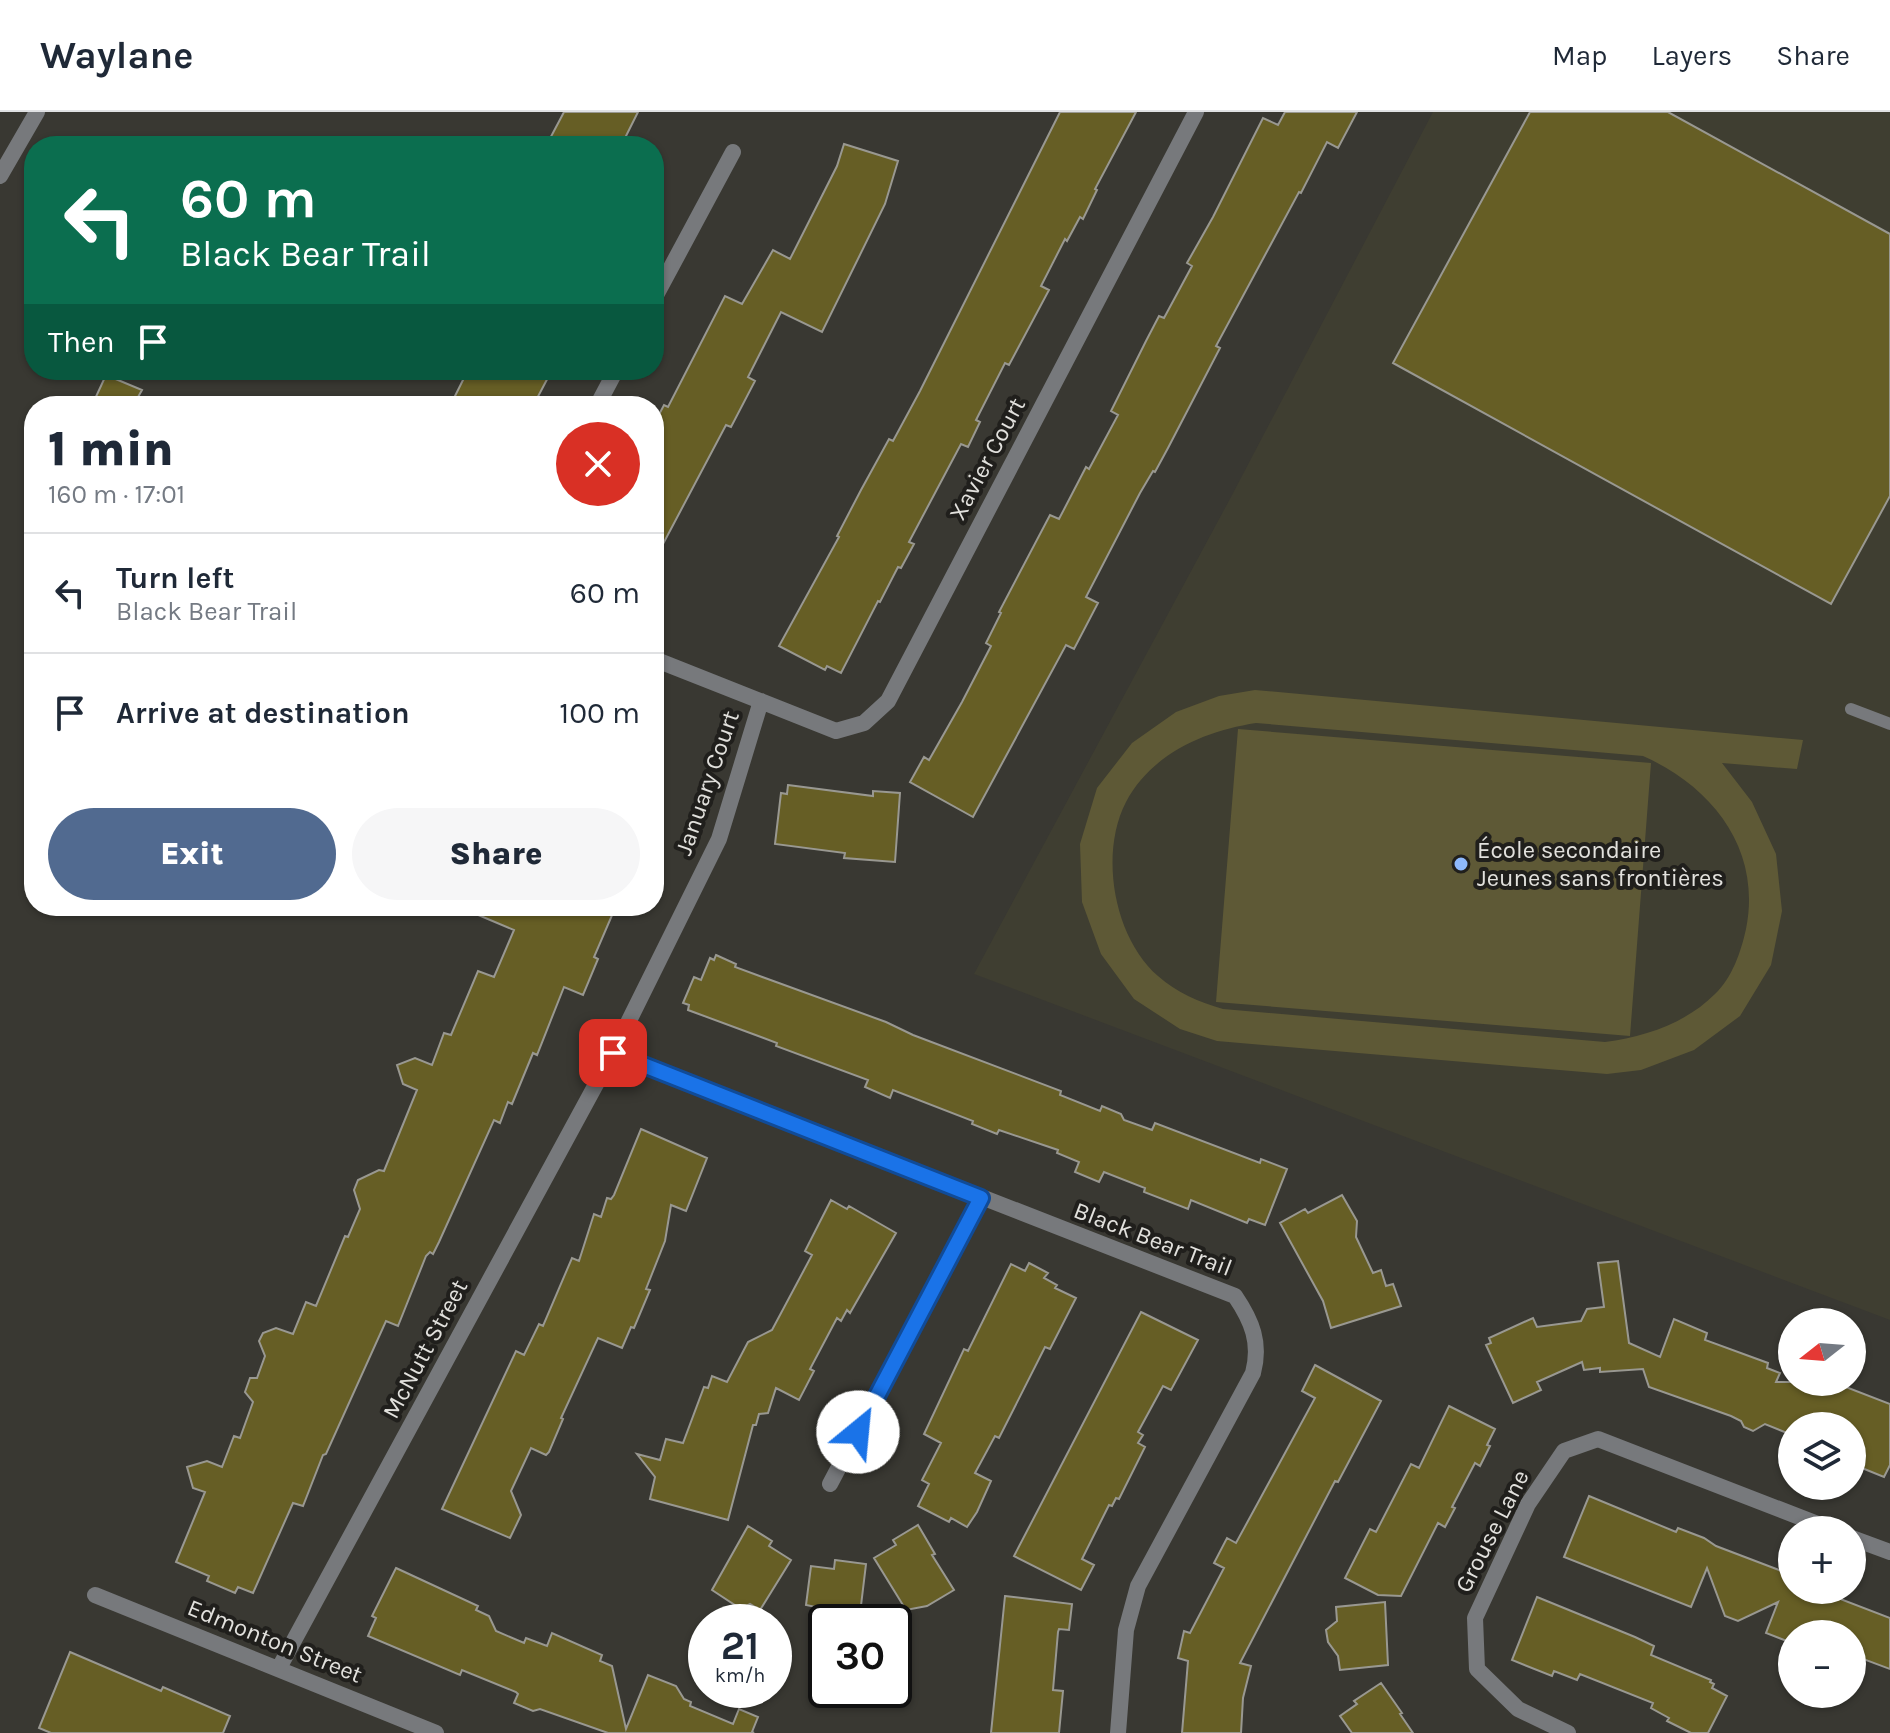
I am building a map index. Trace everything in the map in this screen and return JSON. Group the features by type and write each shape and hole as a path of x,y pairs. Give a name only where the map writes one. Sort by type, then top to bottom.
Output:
{"street":[{"path":"0,176 37,112"},
{"name":"Xavier Court","path":"664,663 836,731 864,723 888,701 1196,112"},
{"path":"664,280 733,152"},
{"name":"January Court","path":"613,1053 719,839 761,701"},
{"name":"Black Bear Trail","path":"613,1053 1235,1296 1250,1318 1256,1340 1257,1358 1253,1373 1138,1586 1126,1630 1118,1733"},
{"name":"McNutt Street","path":"279,1668 613,1053"},
{"path":"830,1484 981,1198"},
{"name":"Grouse Lane","path":"1568,1733 1518,1709 1477,1669 1475,1618 1528,1504 1564,1451 1598,1439 1797,1516"},
{"path":"1866,1543 1890,1552"},
{"name":"Edmonton Street","path":"95,1595 436,1733"}],"lane":[{"path":"1851,709 1890,724"}],"shaded area":[{"name":"École secondaire Jeunes sans frontières","path":"1433,112 1890,112 1890,1320 1866,1311 1866,1308 1858,1308 974,974 1231,497"},
{"path":"1255,690 1803,740 1797,769 1722,763 1752,802 1776,854 1782,911 1771,965 1740,1016 1694,1050 1641,1070 1607,1074 1217,1041 1180,1029 1134,999 1101,954 1082,902 1080,844 1097,788 1132,743 1176,712 1219,696","holes":["1256,723 1643,756 1691,785 1727,824 1739,848 1749,900 1741,947 1721,988 1691,1013 1650,1032 1605,1042 1223,1009 1189,996 1158,976 1143,960 1121,918 1115,894 1113,846 1126,802 1150,770 1165,758 1218,732"]},
{"path":"1238,729 1651,763 1630,1036 1216,1002"}],"building":[{"path":"564,112 638,112 626,136 551,136"},
{"path":"1060,112 1136,112 1095,189 1083,219 1080,217 1067,241 1065,239 1041,286 1049,290 1009,365 1005,363 976,420 980,422 968,447 961,444 909,542 914,544 901,568 898,567 878,601 841,673 827,666 825,670 779,646 889,439 893,441 920,391"},
{"path":"1285,112 1357,112 1338,148 1327,142 1299,192 1216,346 1220,348 1168,448 1140,493 1086,597 1098,603 1074,649 1066,645 973,817 910,782 924,757 929,760 962,702 991,646 986,643 999,612 1050,515 1059,519 1118,415 1111,411 1159,316 1164,318 1192,266 1187,263 1263,118 1278,125"},
{"path":"1530,112 1668,112 1890,234 1890,496 1831,604 1393,363"},
{"path":"844,144 898,161 885,204 822,332 781,312 748,377 755,381 731,427 726,425 664,542 664,405 668,407 725,296 742,304 773,250 790,259 837,166"},
{"path":"104,380 118,380 142,390 139,396 96,396"},
{"path":"463,380 547,380 538,396 455,396"},
{"path":"788,785 873,796 873,791 900,793 895,862 844,858 845,853 775,844 781,793 787,794"},
{"path":"481,916 612,916 594,957 598,959 583,995 564,987 537,1055 533,1053 512,1104 508,1102 500,1123 494,1120 433,1254 430,1252 426,1256 398,1326 386,1321 323,1455 303,1506 293,1503 253,1593 238,1587 235,1593 207,1581 209,1576 176,1562 205,1492 193,1488 187,1467 207,1461 222,1467 234,1436 240,1438 253,1402 245,1392 250,1378 257,1378 265,1356 259,1341 263,1333 276,1328 293,1334 306,1302 316,1306 345,1236 348,1237 360,1209 354,1190 358,1180 379,1170 384,1171 417,1090 403,1084 397,1065 415,1058 432,1065 444,1033 451,1035 478,971 494,977 514,930"},
{"path":"716,955 736,964 735,967 1061,1091 1060,1095 1100,1111 1102,1106 1121,1114 1124,1120 1152,1130 1155,1123 1260,1163 1261,1159 1287,1169 1265,1225 1249,1219 1247,1223 1191,1200 1188,1209 1104,1172 1099,1182 1075,1172 1079,1162 1057,1153 1058,1150 999,1130 997,1134 972,1124 973,1121 893,1090 890,1098 865,1087 868,1080 688,1010 689,1005 683,1003 694,977 701,980 710,958 714,960"},
{"path":"641,1129 707,1158 686,1211 671,1205 665,1241 646,1289 650,1290 622,1348 598,1338 561,1418 549,1452 546,1455 531,1448 511,1491 521,1515 510,1538 442,1509 516,1351 524,1355 539,1324 543,1326 572,1258 579,1261 594,1214 601,1217 607,1198 611,1199 614,1195"},
{"path":"1342,1195 1357,1221 1356,1237 1373,1273 1381,1270 1386,1286 1393,1284 1401,1306 1331,1328 1323,1301 1280,1223 1305,1209 1308,1213"},
{"path":"831,1200 847,1209 849,1206 896,1233 850,1313 847,1310 841,1321 837,1318 810,1369 814,1371 799,1400 776,1388 768,1413 759,1414 756,1425 753,1425 728,1520 650,1499 655,1477 637,1454 660,1460 666,1439 683,1443 704,1387 708,1388 712,1376 727,1382 748,1342 772,1330 812,1255 805,1251"},
{"path":"1618,1261 1629,1343 1660,1357 1674,1319 1707,1333 1705,1340 1768,1363 1767,1368 1778,1372 1778,1396 1866,1395 1890,1404 1890,1465 1884,1477 1866,1470 1866,1412 1778,1412 1778,1429 1765,1424 1753,1431 1731,1416 1649,1387 1643,1369 1600,1372 1600,1368 1584,1370 1582,1362 1537,1382 1541,1390 1513,1403 1486,1345 1491,1343 1489,1338 1533,1318 1537,1327 1581,1321 1587,1309 1604,1307 1598,1263"},
{"path":"1029,1263 1048,1273 1044,1278 1057,1285 1055,1288 1076,1298 1050,1349 1045,1347 999,1438 995,1436 975,1473 991,1481 967,1527 951,1518 949,1522 918,1506 929,1484 922,1480 941,1443 924,1434 964,1349 968,1351 1011,1264 1025,1271"},
{"path":"1141,1312 1198,1340 1171,1390 1163,1386 1138,1432 1143,1435 1138,1443 1145,1447 1119,1499 1116,1498 1112,1506 1109,1505 1082,1559 1094,1565 1081,1590 1014,1556"},
{"path":"1315,1365 1381,1401 1338,1482 1335,1481 1240,1663 1251,1666 1243,1698 1241,1733 1182,1733 1188,1661 1178,1658 1184,1631 1190,1633 1224,1568 1214,1563 1227,1538 1236,1543 1315,1398 1302,1391"},
{"path":"1449,1406 1495,1429 1487,1445 1490,1446 1480,1466 1475,1463 1445,1527 1438,1523 1401,1596 1378,1595 1345,1578 1370,1529 1376,1532 1411,1464 1419,1468"},
{"path":"1589,1496 1676,1532 1678,1528 1704,1538 1716,1546 1778,1570 1778,1602 1738,1621 1725,1616 1707,1568 1691,1607 1564,1557"},
{"path":"918,1525 954,1590 927,1606 912,1609 912,1604 902,1604 874,1558 896,1545 893,1540"},
{"path":"748,1526 772,1541 769,1546 791,1560 764,1604 733,1604 712,1590"},
{"path":"835,1560 866,1564 861,1604 806,1605 811,1566 834,1569"},
{"path":"396,1568 478,1606 476,1610 489,1616 496,1631 524,1643 526,1638 547,1646 552,1633 602,1655 600,1661 612,1666 626,1729 648,1675 676,1686 688,1701 688,1708 733,1724 739,1709 758,1717 754,1733 608,1733 540,1709 533,1711 514,1703 516,1692 462,1670 460,1675 368,1636 376,1618 372,1616"},
{"path":"1005,1596 1072,1604 1069,1630 1059,1629 1058,1632 1053,1690 1063,1691 1059,1733 991,1733"},
{"path":"1537,1597 1654,1646 1651,1655 1711,1680 1714,1684 1712,1688 1727,1696 1708,1733 1691,1733 1667,1721 1669,1718 1651,1708 1653,1703 1580,1674 1577,1680 1554,1671 1552,1676 1512,1660"},
{"path":"1385,1602 1388,1665 1340,1670 1338,1656 1328,1642 1326,1630 1337,1621 1336,1607"},
{"path":"1778,1602 1854,1604 1890,1618 1890,1669 1866,1660 1866,1620 1778,1620 1778,1638 1766,1633"},
{"path":"70,1652 161,1691 163,1687 230,1716 223,1733 51,1733 39,1728"},
{"path":"1381,1683 1413,1733 1352,1733 1340,1716 1357,1704 1354,1701"}],"place":[{"name":"École secondaire Jeunes sans frontières","path":"1461,864"}],"route":[{"path":"613,1053 981,1198 858,1432"}]}
